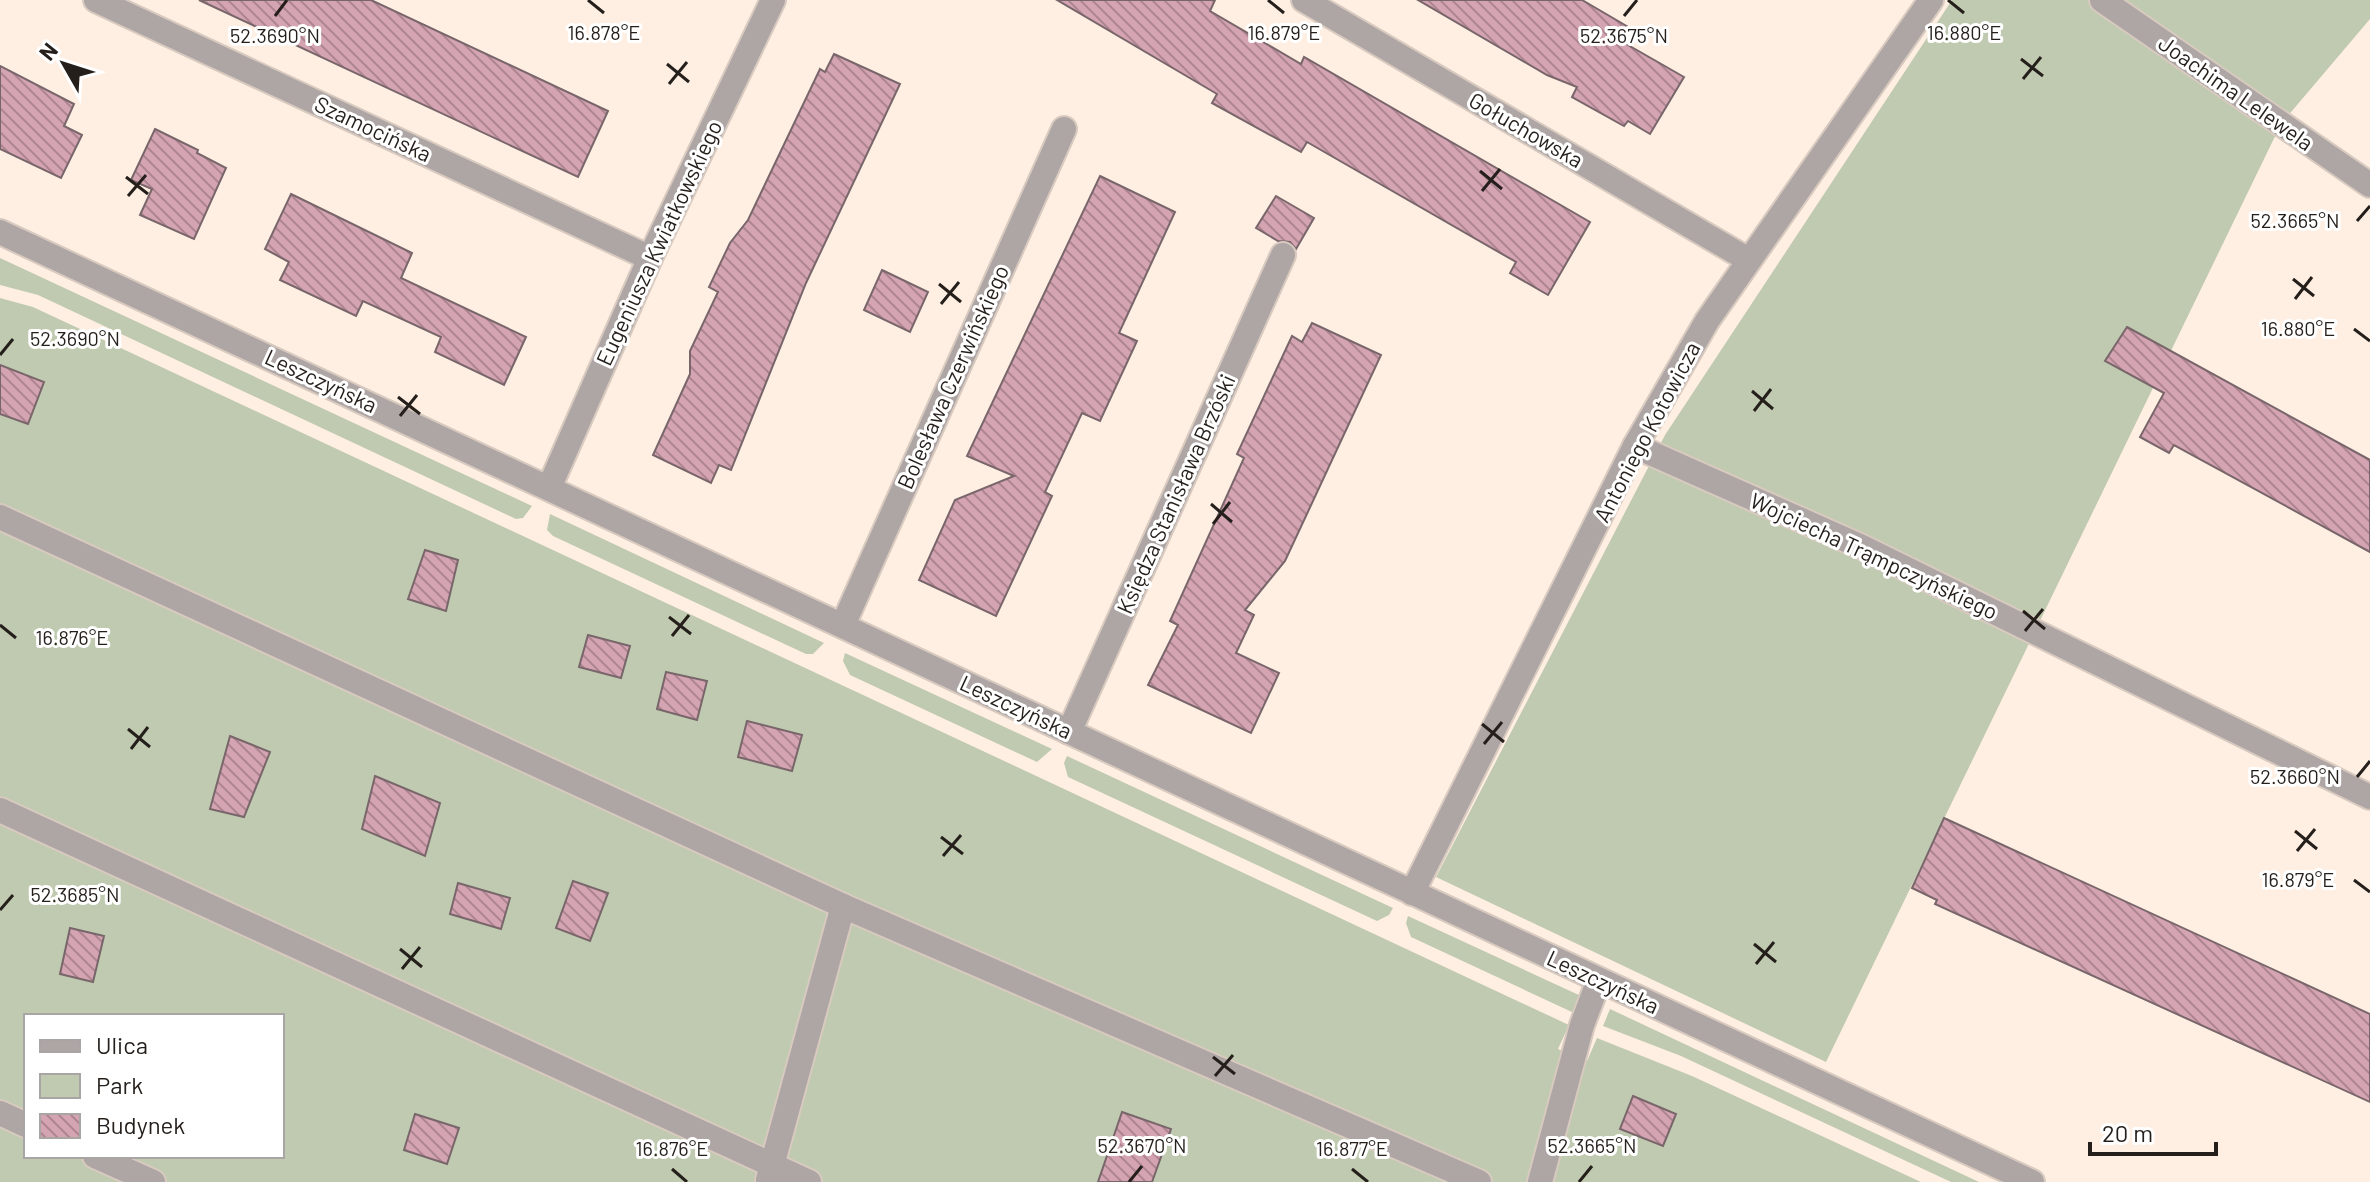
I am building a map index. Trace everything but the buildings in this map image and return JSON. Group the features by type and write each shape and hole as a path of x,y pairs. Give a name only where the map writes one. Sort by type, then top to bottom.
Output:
{"street":[{"name":"Szamocińska","path":"96,0 650,258"},
{"name":"Eugeniusza Kwiatkowskiego","path":"549,488 650,258 773,0"},
{"name":"Gołuchowska","path":"1304,0 1747,259"},
{"name":"Antoniego Kotowicza","path":"1412,893 1635,446 1747,259 1931,0"},
{"name":"Joachima Lelewela","path":"2102,0 2370,185"},
{"name":"Bolesława Czerwińskiego","path":"843,625 1064,129"},
{"name":"Leszczyńska","path":"0,232 2032,1182"},
{"name":"Księdza Stanisława Brzóski","path":"1069,732 1283,255"},
{"name":"Wojciecha Trąmpczyńskiego","path":"1635,446 1862,547 2370,797"},
{"path":"0,517 843,906 1479,1182"},
{"path":"0,810 770,1174 809,1182"},
{"path":"770,1174 843,906"},
{"path":"1540,1182 1582,1025 1599,980"},
{"path":"0,1113 24,1124"},
{"path":"99,1158 153,1182"}],"green space":[{"path":"1952,0 2370,0 2370,19 2281,124 1826,1062 1436,877 1665,435"},
{"path":"0,258 532,506 523,518 516,519 38,295 0,285"},
{"path":"0,298 33,307 1569,1025 1558,1049 1587,1061 1597,1038 1692,1076 1921,1182 0,1182"},
{"path":"550,514 824,643 813,654 806,654 553,536 547,530"},
{"path":"845,653 1052,749 1037,762 850,675 843,661"},
{"path":"1067,756 1393,908 1389,915 1377,921 1068,777 1064,763"},
{"path":"1408,916 1581,996 1574,1013 1411,937 1406,923"},
{"path":"1610,1009 1979,1182 1951,1182 1681,1056 1603,1026"}]}
